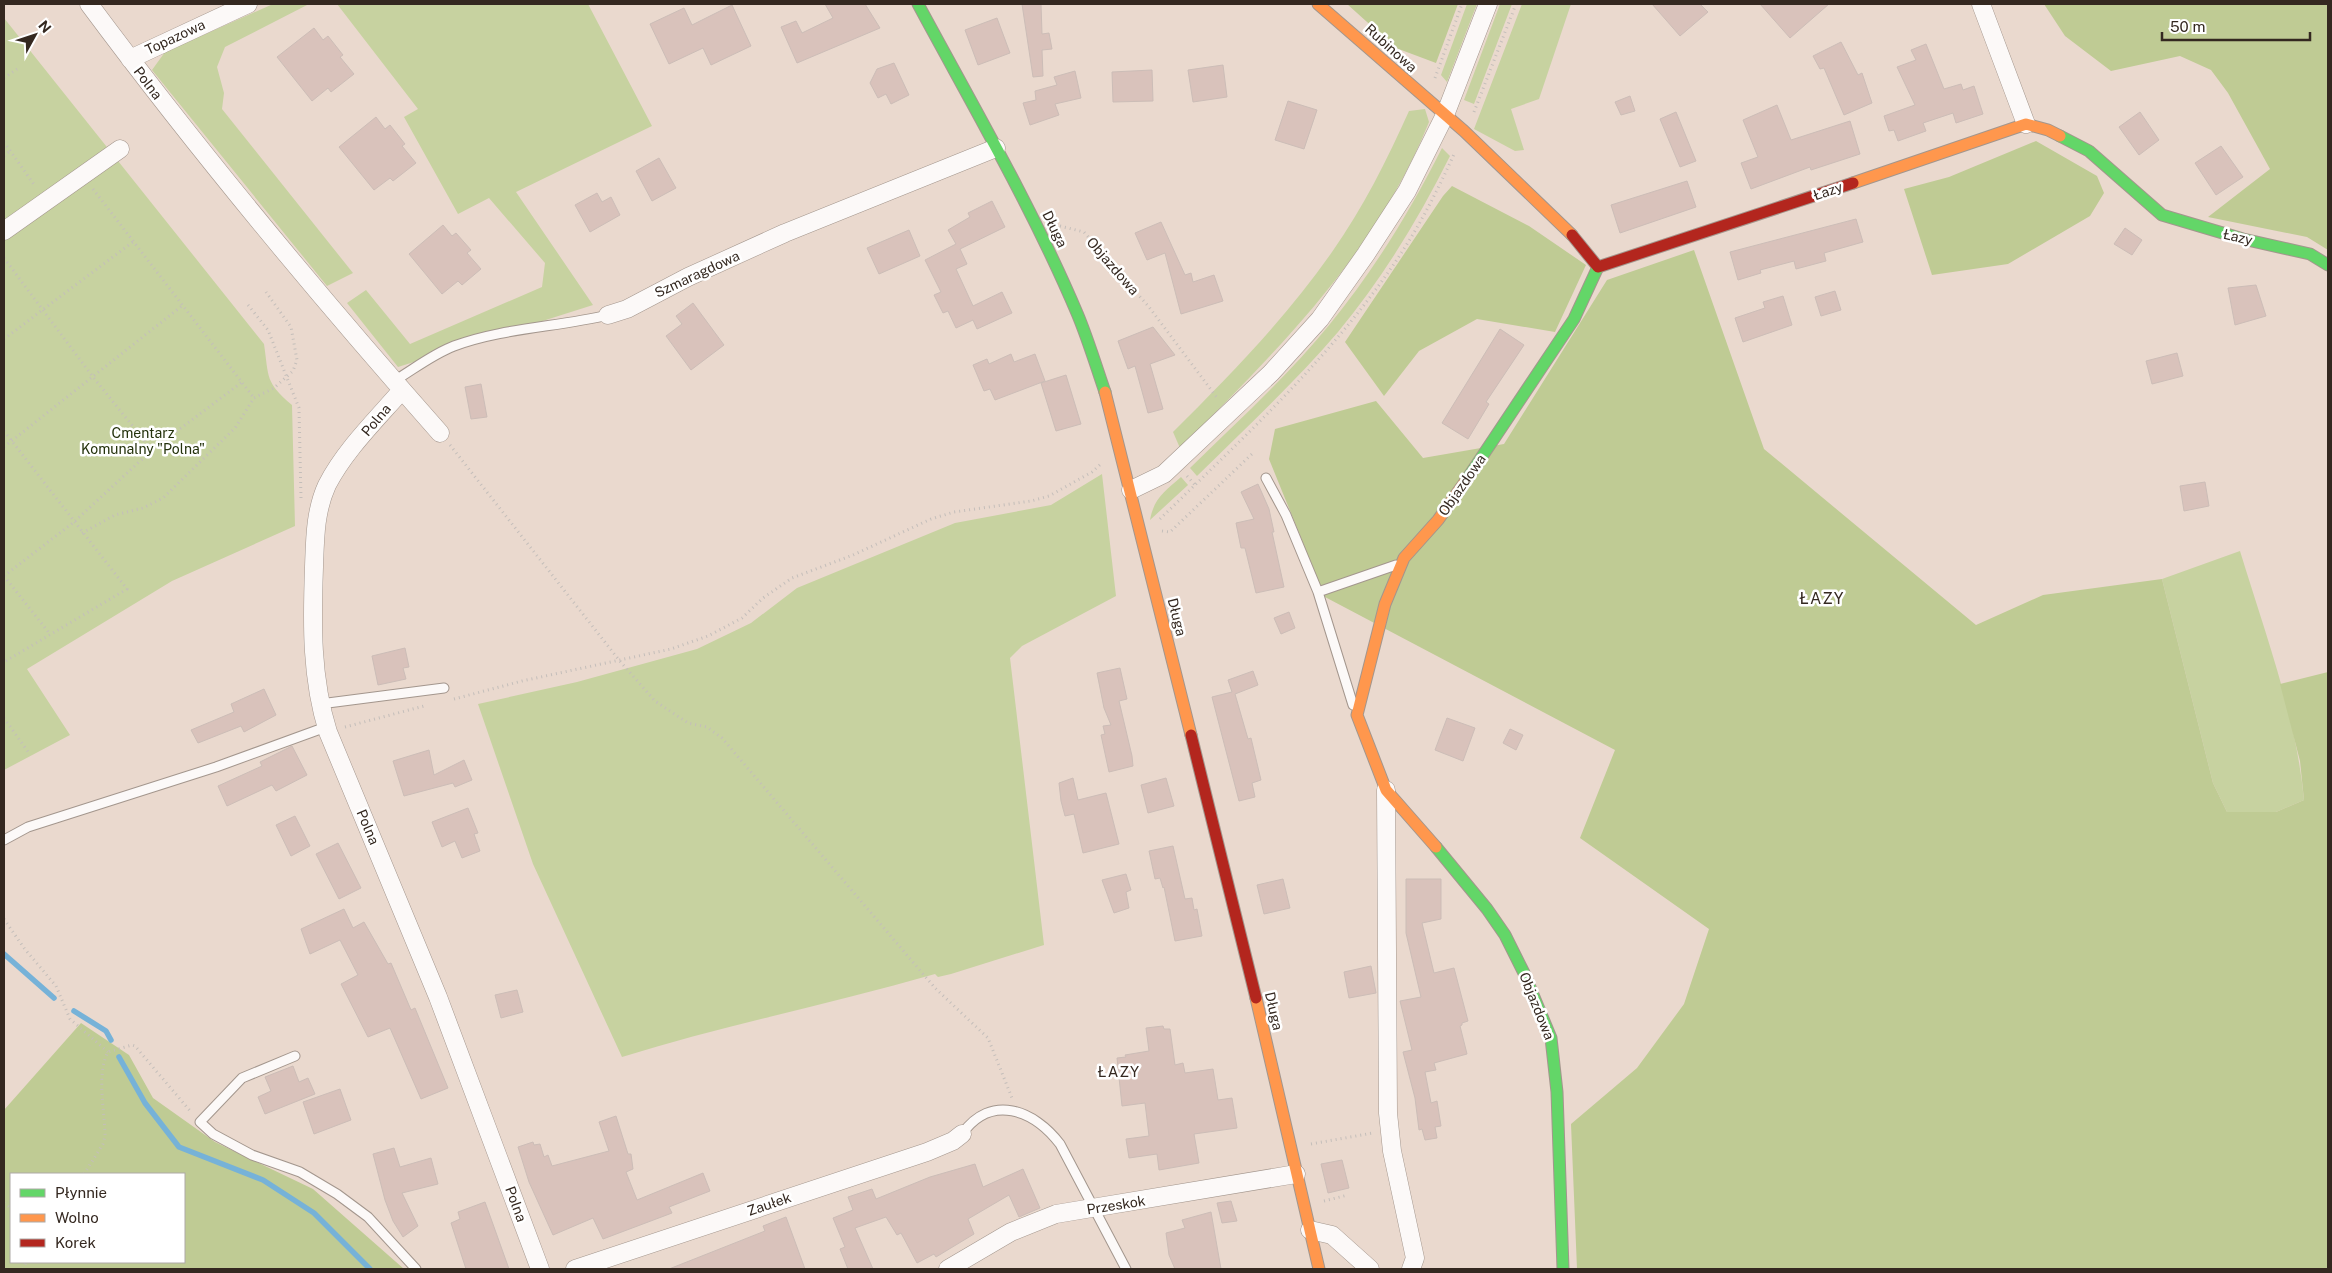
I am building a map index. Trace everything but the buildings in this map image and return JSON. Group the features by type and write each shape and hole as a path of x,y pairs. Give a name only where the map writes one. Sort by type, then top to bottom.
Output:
{"street":[{"name":"Polna","path":"89,4 174,116 440,433"},
{"name":"Topazowa","path":"130,58 248,4"},
{"name":"Długa","path":"918,4 1033,220 1078,315 1106,395 1248,965 1319,1269"},
{"name":"Rubinowa","path":"1318,4 1464,131 1571,234 1598,267"},
{"path":"1131,490 1164,474 1271,373 1320,318 1407,192 1445,115 1488,4"},
{"path":"1981,4 2026,124"},
{"name":"Łazy","path":"1598,267 1630,258 2026,124 2048,130 2089,151 2162,215 2243,239 2310,254 2328,265"},
{"name":"Szmaragdowa","path":"608,315 627,309 688,277 785,233 996,148"},
{"path":"4,231 120,149"},
{"name":"Objazdowa","path":"1563,1269 1557,1092 1551,1038 1524,972 1505,935 1450,862 1386,790 1357,715 1385,604 1402,563 1438,520 1518,405 1574,319 1598,267"},
{"name":"Polna","path":"398,385 333,475 326,487 317,519 312,634 320,704 327,729 438,997 540,1269"},
{"name":"Objazdowa","path":"1386,790 1388,1113 1392,1152 1414,1258 1411,1269"},
{"name":"Zaułek","path":"575,1269 927,1152 949,1143 962,1134"},
{"name":"Przeskok","path":"948,1269 1011,1232 1056,1214 1296,1174"},
{"path":"1310,1230 1332,1236 1370,1269"}],"lane":[{"name":"Szmaragdowa","path":"398,385 454,346 490,336 574,323 608,315"},
{"name":"Objazdowa","path":"1266,478 1286,515 1318,592 1357,715"},
{"path":"1318,592 1402,563"},
{"path":"320,704 444,688"},
{"path":"4,840 28,826 207,770 327,729"},
{"path":"295,1056 242,1078 200,1122 213,1134 252,1155 300,1172 337,1194 368,1217 416,1269"},
{"path":"962,1134 971,1122 981,1116 1003,1110 1017,1110 1028,1115 1049,1130 1060,1144 1092,1209 1126,1269"}],"path":[{"path":"1427,100 1462,4"},
{"path":"4,78 17,69"},
{"path":"4,142 46,201"},
{"path":"4,156 10,151"},
{"path":"82,176 254,398"},
{"name":"Objazdowa","path":"1033,220 1084,232 1149,307 1229,414"},
{"path":"4,339 134,241"},
{"path":"4,258 93,378 152,450"},
{"path":"82,533 115,515 143,508 163,498 235,428 254,398 274,388 293,371 297,360 291,327 266,292"},
{"path":"4,447 183,305"},
{"path":"248,305 268,330 299,408 302,515 317,519"},
{"path":"50,634 4,576 74,522 152,450 242,382"},
{"path":"4,431 127,589 4,662"},
{"path":"440,433 619,660 656,701 688,723 707,727 722,738 935,988 988,1038 1017,1110"},
{"path":"1170,532 1253,453"},
{"path":"448,700 522,681 671,649 708,636 742,618 764,598 792,578 853,555 930,519 954,512 1031,501 1049,496 1092,472 1109,458"},
{"path":"1186,474 1196,485"},
{"path":"327,729 429,705"},
{"path":"4,718 29,753"},
{"path":"4,919 24,948 56,986 70,1019 108,1052"},
{"path":"85,1173 105,1136 103,1072 105,1057 108,1052 123,1046 135,1046 200,1122"},
{"path":"1319,1142 1372,1133"},
{"path":"1321,1202 1348,1195"}],"green space":[{"path":"273,4 309,4 225,47 217,67 224,93 222,109 353,273 327,286 152,70 165,52"},
{"path":"337,4 588,4 652,126 516,192 593,305 398,367 347,303 366,290 410,344 542,287 545,263 489,198 458,214 404,117 418,109"},
{"path":"1347,4 1458,4 1436,63 1396,48"},
{"path":"1467,4 1477,4 1447,82 1441,75"},
{"path":"1500,4 1512,4 1474,104 1464,100"},
{"path":"1522,4 1571,4 1539,99 1511,109 1524,150 1515,151 1474,129"},
{"path":"2044,4 2328,4 2328,250 2307,237 2208,217 2270,169 2228,93 2211,70 2180,56 2111,71 2065,36"},
{"name":"Cmentarz Komunalny \"Polna\"","path":"4,18 264,344 270,379 277,391 292,405 295,526 172,581 27,669 70,735 4,770"},
{"path":"1425,109 1429,122 1407,169 1382,214 1353,257 1288,337 1180,448 1173,432 1257,345 1315,276 1364,201 1409,111"},
{"path":"2036,141 2097,176 2104,193 2090,216 2008,264 1932,275 1904,189 1949,177"},
{"path":"1442,148 1450,156 1413,225 1370,290 1338,332 1304,369 1197,476 1190,468 1280,380 1330,324 1362,282 1418,194"},
{"path":"1452,186 1529,226 1586,265 1555,332 1477,319 1419,351 1384,396 1345,342 1443,196"},
{"path":"1694,250 1764,449 1976,625 2043,595 2162,579 2213,783 2227,812 2276,812 2304,800 2300,761 2280,684 2328,672 2328,1269 1577,1269 1571,1124 1637,1068 1684,1004 1709,929 1580,838 1615,750 1325,597 1269,459 1275,429 1376,401 1423,458 1504,444 1607,280"},
{"path":"1102,474 1116,596 1022,646 1010,658 1044,945 951,974 938,977 935,974 661,1045 622,1057 533,864 478,704 577,682 697,649 751,623 797,588 955,523 1051,505"},
{"path":"1181,477 1188,485 1150,520 1157,500"},
{"path":"2240,551 2287,705 2300,768 2304,800 2276,812 2227,812 2213,783 2162,579"},
{"path":"81,1023 129,1055 153,1098 215,1142 313,1189 404,1269 4,1269 4,1110"}],"waterway":[{"path":"4,954 54,998"},
{"path":"74,1011 106,1031 111,1040"},
{"path":"119,1057 145,1103 179,1147 263,1180 314,1213 370,1269"}],"traffic: fast":[{"path":"918,4 1001,157 1060,273 1081,323 1105,392"},
{"path":"2060,136 2089,151 2162,215 2243,239 2310,254 2328,265"},
{"path":"1465,482 1574,319 1598,267"},
{"path":"1436,847 1487,909 1505,935 1524,973 1551,1038 1557,1092 1563,1269"}],"traffic: slow":[{"path":"1318,4 1464,131 1572,235"},
{"path":"1853,183 2026,124 2048,130 2060,136"},
{"path":"1105,392 1191,735"},
{"path":"1436,847 1386,790 1357,715 1385,604 1404,558 1438,520 1465,482"},
{"path":"1256,998 1319,1269"}],"traffic: jam":[{"path":"1572,235 1598,267 1853,183"},
{"path":"1191,735 1256,998"}],"district":[{"name":"ŁAZY","path":"1822,598"},
{"name":"ŁAZY","path":"1119,1072"}]}
